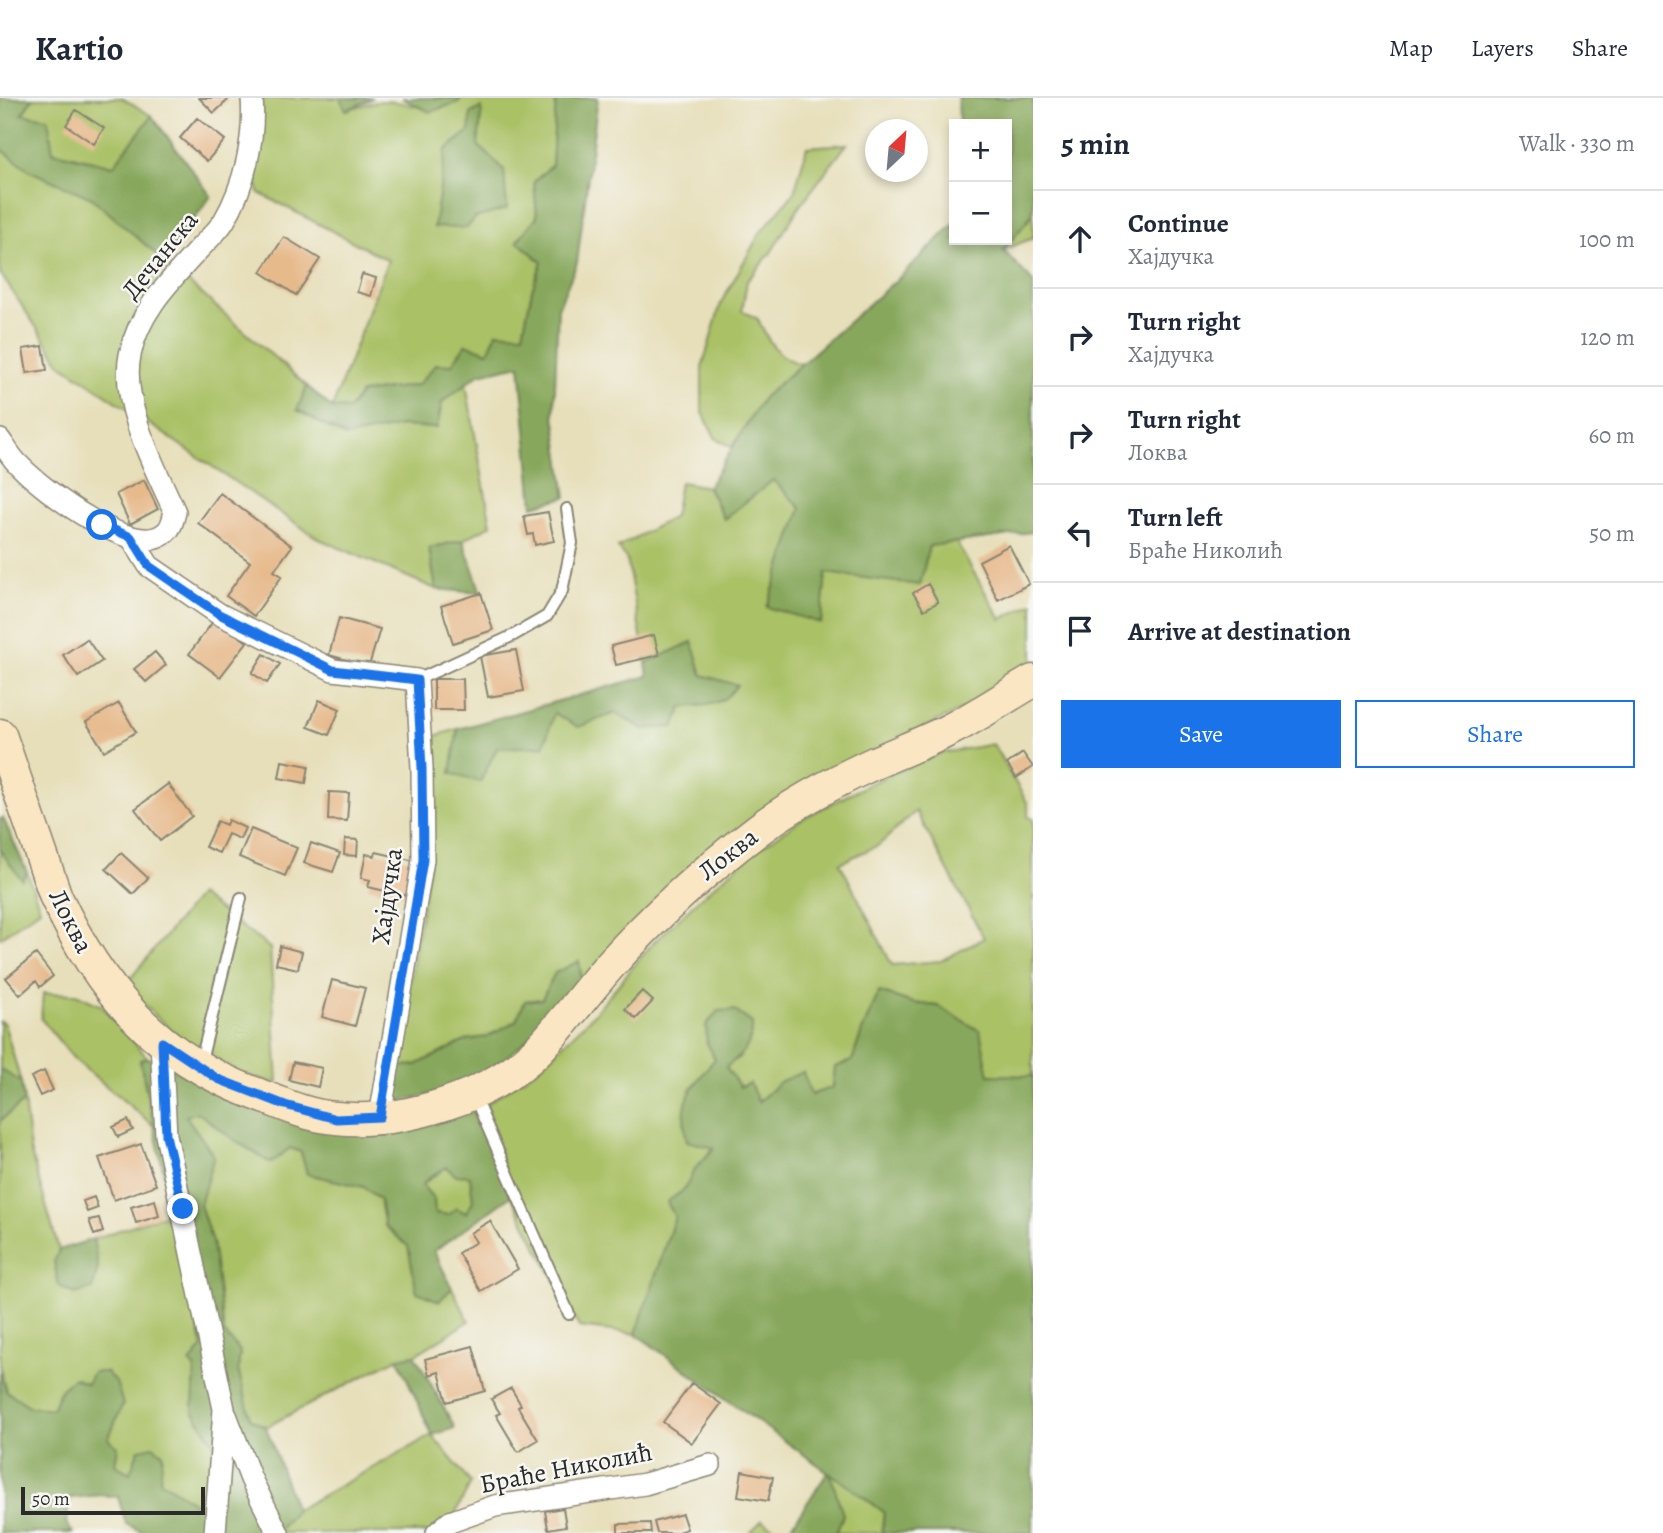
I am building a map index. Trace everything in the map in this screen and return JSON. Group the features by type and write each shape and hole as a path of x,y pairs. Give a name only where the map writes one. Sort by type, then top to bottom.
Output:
{"main road":[{"name":"Локва","path":"0,735 56,897 67,921 103,980 138,1022 162,1042 218,1079 309,1113 336,1119 380,1117 430,1109 473,1093 515,1068 537,1051 610,965 676,896 760,829 836,782 947,732 1033,681"}],"street":[{"name":"Дечанска","path":"0,440 20,466 66,504 102,525 131,537 150,539 165,534 175,512 137,426 130,380 130,355 144,316 172,279 223,223 242,184 254,121 252,98"},
{"path":"131,537 149,566 219,614 333,670 417,680"},
{"name":"Хајдучка","path":"380,1117 423,860 417,680"},
{"path":"162,1042 166,1135 224,1409 251,1479 278,1533"},
{"path":"215,1533 224,1409"},
{"name":"Браће Николић","path":"437,1533 450,1522 495,1506 645,1484 710,1465"}],"lane":[{"path":"417,680 454,660 514,635 547,616 562,591 572,542 567,509"},
{"path":"200,1068 241,898"},
{"path":"473,1093 569,1314"}],"green space":[{"path":"0,98 33,98 22,114 48,118 53,152 113,166 152,116 211,196 164,261 92,198 30,171 0,148"},
{"path":"33,98 122,98 152,116 113,166 53,151 22,115"},
{"path":"241,98 340,98 347,110 388,101 430,111 459,102 460,98 556,98 552,165 534,182 537,217 517,241 542,262 532,290 523,334 470,360 436,365 418,385 361,393 349,409 332,408 388,260 259,193","holes":["469,131 478,145 504,170 435,227 446,150"]},
{"path":"340,98 373,98 346,110"},
{"path":"402,98 460,98 459,102 430,112"},
{"path":"556,98 598,98 577,263 558,308 554,415 566,497 533,506 520,365 479,374 442,402 437,428 401,426 346,437 297,410 307,386 332,408 349,409 361,393 418,385 436,364 451,365 466,344 488,352 497,332 523,334 532,290 542,262 517,241 537,217 534,182 552,165"},
{"path":"958,98 1033,98 1033,214 1012,239 1012,119 959,119"},
{"path":"482,108 478,145 504,170 507,209 475,218 467,228 434,227 446,150 469,131 471,113"},
{"path":"847,144 799,207 770,254 747,281 742,311 758,319 769,341 780,353 801,364 763,398 732,447 716,439 702,411 702,368 721,303 760,233 794,193 807,147"},
{"path":"0,148 30,171 92,198 307,386 297,410 345,437 401,426 437,428 442,402 466,384 491,525 463,540 429,548 436,589 319,539 61,364 0,273"},
{"path":"1033,214 1033,238 1003,250 1007,245 1012,245 1012,239"},
{"path":"949,229 949,245 1007,245 1003,250 1033,282 1033,532 929,546 920,585 826,573 821,623 767,607 801,508 773,480 724,519 708,487 763,398 903,274"},
{"path":"773,480 801,508 767,607 821,623 826,573 920,585 929,546 956,542 1001,619 1033,603 1033,664 983,700 867,754 582,984 579,962 555,973 542,999 525,1001 516,1021 487,1037 467,1040 416,1065 396,1067 429,864 435,736 458,729 451,773 497,748 512,748 554,713 578,727 615,713 644,729 678,709 713,703 725,698 736,685 702,675 692,642 646,663 627,560 618,547 674,517 680,482 708,487 724,519"},
{"path":"463,540 481,593 436,589 429,548"},
{"path":"692,642 702,675 737,685 720,701 682,707 674,727 644,729 615,713 578,727 554,713 544,746 497,748 480,782 451,773 458,729 648,676 646,663"},
{"path":"993,744 1028,804 1028,817 1033,819 1033,1076 989,1075 938,1006 913,1003 880,992 852,1061 835,1067 833,1087 811,1095 803,1073 781,1081 758,1102 740,1087 725,1067 740,1057 707,1043 715,1059 690,1090 714,1148 694,1170 685,1189 668,1202 675,1216 636,1334 579,1327 511,1196 486,1104 541,1066 593,1015 652,944 751,854 803,818 875,781 942,753","holes":["916,811 984,938 941,961 892,965 840,863 879,845"]},
{"path":"3,818 27,872 22,880 0,850 0,819"},
{"path":"0,850 22,879 27,872 40,909 0,938"},
{"path":"199,895 270,948 278,1083 245,1075 208,1056 164,1024 125,985"},
{"path":"579,961 582,984 538,1030 507,1057 490,1069 452,1088 394,1102 396,1067 416,1065 467,1040 487,1037 516,1021 525,1001 542,999 555,973"},
{"path":"879,992 913,1003 938,1006 980,1031 989,1075 1033,1076 1033,1533 882,1533 884,1512 830,1473 843,1515 836,1533 787,1533 828,1472 636,1334 675,1217 667,1202 685,1189 694,1170 714,1148 687,1141 684,1116 693,1088 715,1059 707,1043 706,1025 718,1011 734,1010 752,1023 751,1037 745,1049 726,1067 740,1087 750,1083 758,1102 781,1081 803,1072 811,1095 833,1087 835,1067 852,1061"},
{"path":"43,993 76,994 102,1006 148,1058 140,1061 154,1126 74,1059 41,1019"},
{"path":"0,1021 4,1023 21,1082 0,1069"},
{"path":"148,1058 305,1124 472,1107 511,1196 434,1251 452,1288 439,1301 417,1292 408,1246 385,1226 380,1200 364,1187 307,1174 301,1152 290,1148 271,1163 197,1112 186,1116 214,1156 200,1205 212,1242 224,1333 240,1351 238,1370 251,1419 266,1427 296,1510 276,1533 145,1533 126,1524 118,1497 102,1495 70,1498 66,1523 73,1533 0,1533 0,1369 6,1391 31,1407 52,1409 61,1389 74,1378 87,1384 93,1372 106,1372 116,1382 123,1404 108,1439 118,1447 115,1465 130,1473 139,1449 153,1446 163,1453 160,1480 196,1504 204,1496 216,1446 193,1411 195,1368 190,1363 203,1347 174,1239 172,1212 140,1060","holes":["447,1167 455,1175 470,1176 473,1201 466,1213 456,1208 449,1215 435,1213 434,1199 422,1185"]},
{"path":"0,1069 21,1082 24,1101 0,1121"},
{"path":"24,1101 30,1150 59,1250 54,1262 59,1286 74,1294 92,1288 98,1268 93,1239 172,1212 174,1239 203,1347 195,1368 193,1411 216,1446 204,1496 195,1505 160,1480 163,1453 139,1449 130,1474 115,1465 87,1384 61,1389 53,1409 31,1407 6,1391 0,1369 0,1121"},
{"path":"197,1111 270,1163 290,1148 301,1152 307,1174 364,1187 380,1200 385,1226 408,1246 417,1291 439,1300 452,1288 469,1321 415,1355 398,1358 266,1427 251,1419 238,1370 240,1351 224,1333 212,1242 200,1205 205,1186 186,1116"},
{"path":"447,1166 470,1176 473,1201 465,1213 435,1213 422,1185"},
{"path":"93,1239 98,1268 92,1289 75,1294 59,1286 54,1262 59,1250"},
{"path":"415,1355 455,1428 432,1435 398,1358"},
{"path":"432,1435 471,1483 445,1533 276,1533 296,1510"},
{"path":"829,1472 884,1512 881,1533 836,1533 843,1515"},
{"path":"762,1520 781,1533 750,1533"}],"building":[{"path":"199,98 226,98 228,100 214,113"},
{"path":"76,110 104,128 94,144 66,125"},
{"path":"197,118 225,140 207,161 180,138"},
{"path":"284,237 320,259 296,295 261,272"},
{"path":"362,274 376,278 371,296 357,292"},
{"path":"43,346 47,370 27,373 23,349"},
{"path":"144,480 158,509 130,524 116,494"},
{"path":"220,493 292,546 274,571 282,576 254,616 226,596 250,562 198,523"},
{"path":"548,512 554,541 535,545 533,534 528,535 524,516"},
{"path":"1009,545 1029,584 998,600 979,561"},
{"path":"928,584 938,602 924,610 913,593"},
{"path":"481,593 493,630 453,643 441,606"},
{"path":"339,618 380,629 369,666 329,655"},
{"path":"215,619 247,642 220,677 189,654"},
{"path":"654,635 659,655 616,665 611,646"},
{"path":"87,639 102,661 78,677 63,655"},
{"path":"516,650 524,691 488,697 480,656"},
{"path":"155,652 166,665 146,682 134,669"},
{"path":"264,654 280,664 267,683 252,673"},
{"path":"434,679 463,679 464,710 434,710"},
{"path":"319,700 340,709 329,735 308,727"},
{"path":"119,703 136,732 104,751 86,722"},
{"path":"1023,753 1033,767 1016,778 1007,764"},
{"path":"282,761 309,766 306,783 279,778"},
{"path":"168,784 192,816 160,841 135,809"},
{"path":"329,792 349,793 347,821 328,820"},
{"path":"228,820 245,828 240,839 228,834 219,853 205,847 217,821 226,825"},
{"path":"251,829 297,848 285,876 239,857"},
{"path":"345,839 358,840 357,856 344,855"},
{"path":"311,843 340,853 333,872 304,863"},
{"path":"376,852 415,861 407,896 368,887 370,880 361,878 366,854 375,856"},
{"path":"121,853 148,878 133,894 106,869"},
{"path":"280,946 302,952 298,969 276,964"},
{"path":"36,954 53,976 40,987 36,981 20,995 6,978"},
{"path":"332,980 365,988 355,1026 322,1017"},
{"path":"642,991 653,1001 636,1019 625,1009"},
{"path":"293,1062 322,1068 318,1087 289,1080"},
{"path":"44,1071 53,1090 40,1096 31,1077"},
{"path":"128,1120 133,1130 118,1137 113,1127"},
{"path":"141,1144 156,1185 114,1200 99,1158"},
{"path":"94,1197 98,1208 87,1212 83,1201"},
{"path":"155,1200 159,1216 136,1223 131,1207"},
{"path":"99,1218 103,1232 94,1235 89,1220"},
{"path":"490,1221 518,1269 481,1291 458,1253 476,1242 470,1233"},
{"path":"473,1346 485,1391 447,1402 439,1372 429,1375 425,1359"},
{"path":"692,1383 721,1404 692,1443 663,1422"},
{"path":"511,1388 521,1405 518,1407 538,1440 518,1452 496,1415 500,1413 491,1399"},
{"path":"742,1471 773,1477 768,1501 738,1496"},
{"path":"563,1508 566,1526 548,1529 545,1511"},
{"path":"682,1514 687,1529 675,1533 657,1533 654,1522"},
{"path":"650,1523 651,1533 618,1533 618,1524"}],"route":[{"path":"102,525 131,537 149,566 219,614 333,670 417,680 423,860 380,1117 336,1119 285,1105 218,1079 162,1042 166,1135 183,1209"}]}
